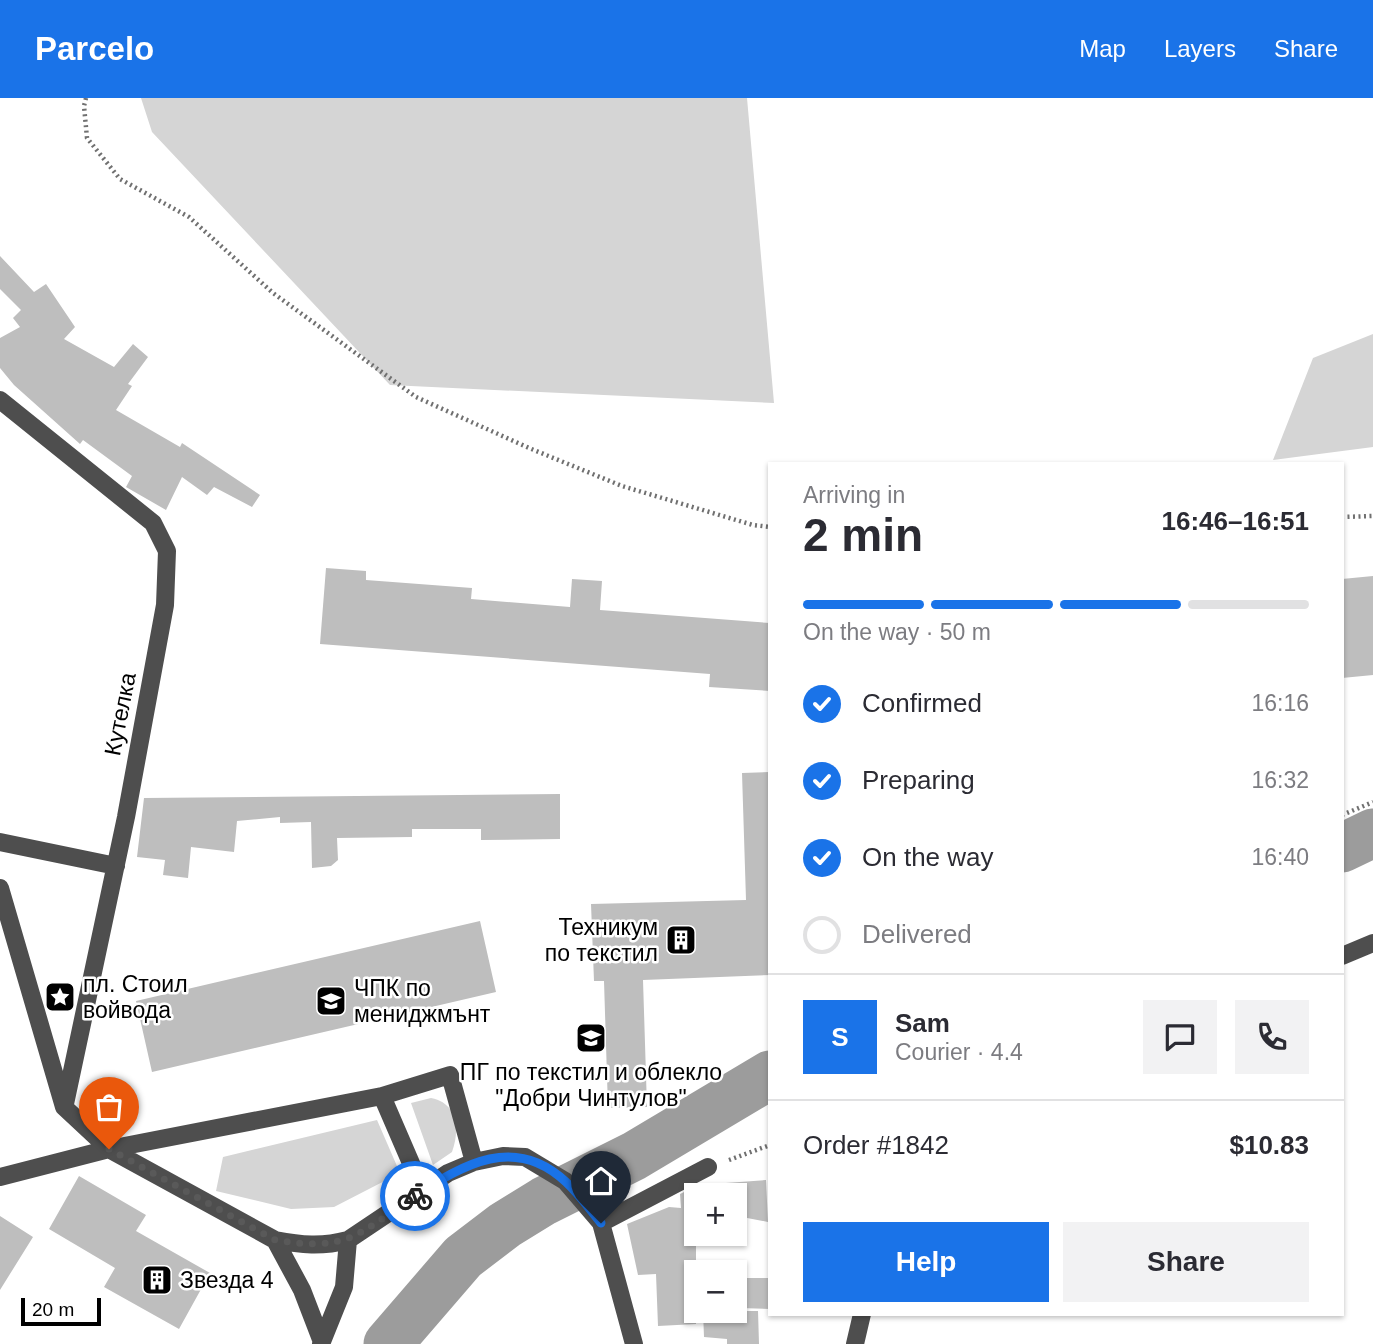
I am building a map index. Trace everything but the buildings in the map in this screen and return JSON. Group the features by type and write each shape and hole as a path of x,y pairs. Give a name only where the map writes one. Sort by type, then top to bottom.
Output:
{"street":[{"name":"Кутелка","path":"0,400 153,523 167,551 165,605 116,866 64,1107"},
{"path":"0,842 116,866"},
{"path":"0,888 64,1107 109,1149 275,1240 305,1245 329,1245 348,1240 447,1173 474,1162 503,1156 525,1157 565,1181 601,1223 634,1344"},
{"path":"1344,955 1373,943"},
{"path":"0,1177 109,1149 382,1096 450,1075 474,1162"},
{"path":"382,1096 423,1191"},
{"path":"601,1223 708,1167"},
{"path":"275,1240 302,1290 321,1343"},
{"path":"321,1343 344,1287 348,1240"},
{"path":"855,1344 862,1316"}],"path":[{"path":"86,98 84,106 87,138 120,179 189,217 274,293 416,397 528,448 622,486 753,525 768,527"},
{"path":"1344,517 1373,516"},
{"path":"1344,814 1373,802"},
{"path":"708,1167 768,1146"}],"shaded area":[{"path":"141,98 747,98 774,403 390,385 152,132"},
{"path":"1373,334 1373,447 1273,460 1313,358"},
{"path":"431,1098 447,1105 452,1111 456,1127 452,1152 433,1165 411,1103"},
{"path":"377,1120 400,1173 334,1207 291,1209 216,1191 223,1157"}],"waterway":[{"path":"1344,847 1373,833"},
{"path":"388,1344 463,1257 505,1225 544,1201 634,1156 768,1076"}],"way so far":[{"path":"109,1149 275,1240 305,1245 329,1245 348,1240 415,1196"}],"place":[{"name":"Техникум по текстил","path":"681,940"},
{"name":"пл. Стоил войвода","path":"60,997"},
{"name":"ЧПК по мениджмънт","path":"331,1001"},
{"name":"ПГ по текстил и облекло \"Добри Чинтулов\"","path":"591,1038"},
{"name":"Звезда 4","path":"157,1280"}],"route":[{"path":"415,1196 447,1173 474,1162 503,1156 525,1157 565,1181 601,1223"}]}
